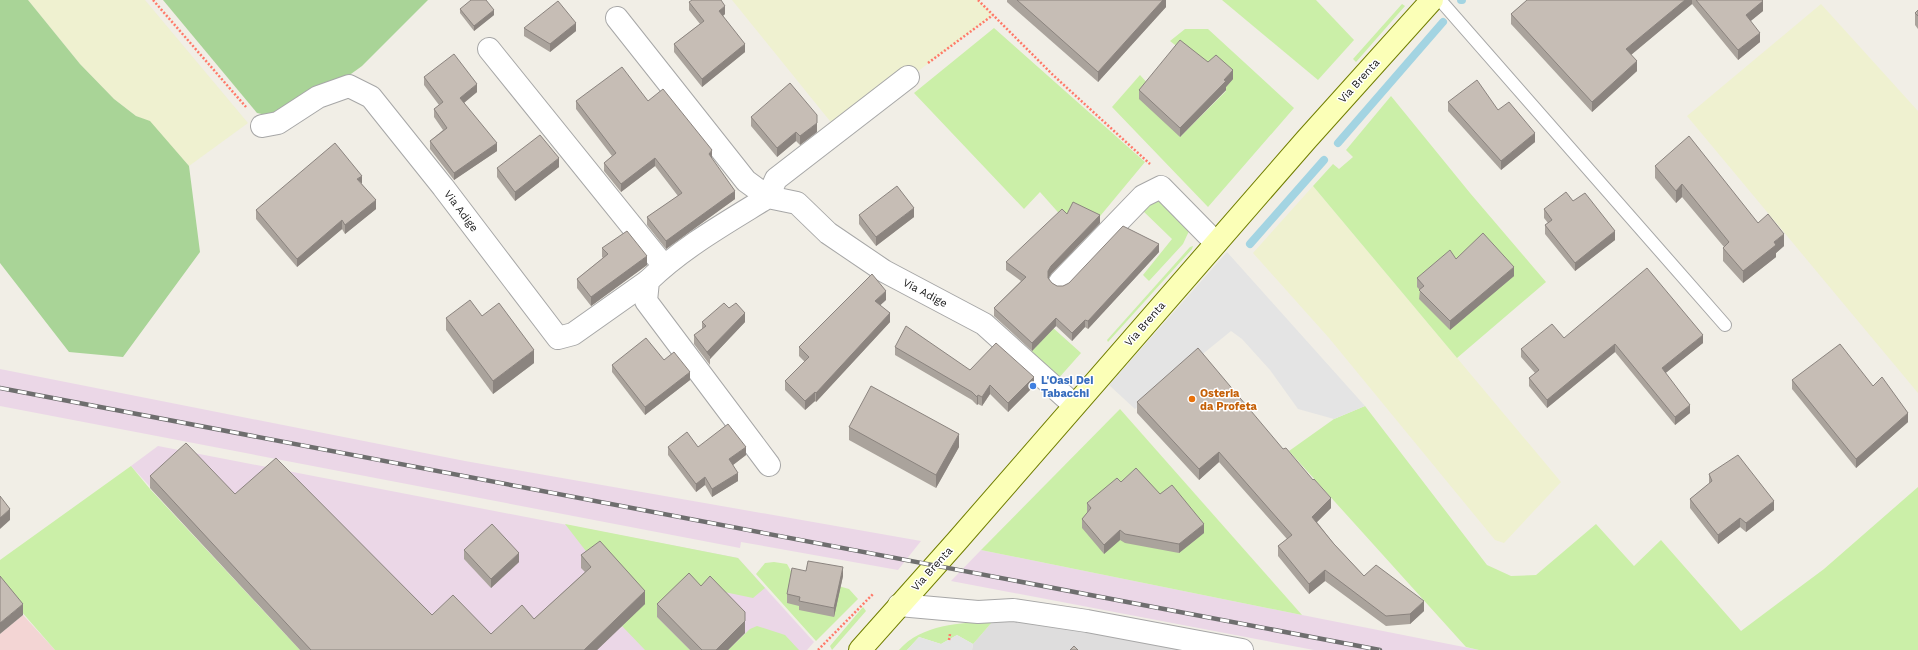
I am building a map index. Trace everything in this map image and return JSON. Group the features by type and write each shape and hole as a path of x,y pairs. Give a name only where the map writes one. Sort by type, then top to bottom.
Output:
{"street":[{"name":"Via Brenta","path":"860,650 957,541 1306,140 1434,0"},
{"name":"Via Adige","path":"617,18 746,181 768,197 797,204 828,233 884,271 984,324 1074,405"},
{"path":"489,49 664,266"},
{"path":"768,197 776,179 908,77"},
{"name":"Via Adige","path":"262,126 278,123 318,97 349,86 371,97 443,187 558,338 573,334 648,281 664,266 705,236 768,197"},
{"path":"1060,282 1143,196 1161,186 1216,243"},
{"path":"648,281 646,301 769,465"},
{"path":"899,605 978,612 1012,610 1087,621 1242,650"}],"lane":[{"path":"1434,0 1725,325"}],"path":[{"path":"154,0 262,126"},
{"path":"978,0 1053,75 1149,161 1161,186"},
{"path":"908,77 993,15"},
{"path":"818,650 876,591"}],"shaded area":[{"path":"1227,252 1365,406 1334,419 1298,409 1270,370 1242,339 1231,331 1135,409 1109,385"},
{"path":"0,369 465,461 921,541 898,570 741,542 740,548 0,406"},
{"path":"158,446 738,558 814,642 807,650 300,650 131,466"},
{"path":"981,550 1479,650 1314,650 951,581"},
{"path":"23,615 55,650 0,650 0,634"},
{"path":"1009,617 1200,650 972,650 973,644 993,621"},
{"path":"957,635 973,644 972,650 907,650 919,637 941,644"}],"green space":[{"path":"0,0 28,0 80,64 114,99 136,116 150,121 189,166 200,252 123,357 69,352 0,263"},
{"path":"28,0 145,0 248,123 189,166 150,122 136,116 114,99 80,64"},
{"path":"163,0 428,0 362,66 333,87 271,116 257,113"},
{"path":"732,0 978,0 993,15 838,131"},
{"path":"1222,0 1316,0 1354,40 1318,80"},
{"path":"1402,4 1405,6 1356,62 1353,59"},
{"path":"1821,4 1918,111 1918,393 1687,116"},
{"path":"994,28 1145,162 1096,221 1064,219 1040,192 1024,209 914,93"},
{"path":"1185,29 1208,29 1294,108 1208,207 1112,107 1140,75 1150,86 1180,137 1226,91 1207,70 1170,41"},
{"path":"1391,96 1470,193 1546,282 1457,358 1313,186 1333,164 1339,169 1353,157 1346,150"},
{"path":"1313,186 1561,482 1504,543 1495,540 1329,338 1253,253"},
{"path":"1160,199 1189,231 1183,244 1149,281 1143,275 1172,239 1139,207"},
{"path":"1193,246 1192,249 1108,342 1107,340 1190,247"},
{"path":"1042,318 1081,353 1057,380 1028,355 1040,342"},
{"path":"1365,406 1487,565 1511,576 1536,575 1596,524 1634,566 1661,540 1741,631 1824,569 1918,487 1918,650 1479,650 1466,647 1289,451 1334,419"},
{"path":"1120,409 1302,615 981,550"},
{"path":"131,466 150,489 300,650 55,650 0,587 0,560"},
{"path":"565,524 738,558 765,588 753,598 710,589 657,617 690,650 645,650 622,626 627,621 622,616 592,559"},
{"path":"774,562 787,564 792,573 849,589 858,599 816,641 756,574 765,563"},
{"path":"863,607 866,611 832,650 830,646"},
{"path":"993,621 973,644 957,635 941,644 919,637 907,650 899,650 908,641 942,626"},
{"path":"757,626 785,635 799,650 728,650 750,629"}],"building":[{"path":"471,0 486,0 494,10 474,26 460,9"},
{"path":"692,0 721,0 725,6 719,11 745,44 702,79 674,44 704,21 689,2"},
{"path":"1017,0 1163,0 1098,72"},
{"path":"1527,0 1685,0 1626,49 1637,61 1592,102 1511,14"},
{"path":"1696,0 1762,0 1763,1 1746,15 1760,33 1738,50"},
{"path":"558,1 576,23 550,44 524,28"},
{"path":"1180,40 1208,62 1216,55 1233,70 1224,80 1226,81 1180,128 1139,90"},
{"path":"454,54 477,84 460,98 497,143 454,173 430,141 447,128 434,109 443,102 424,77"},
{"path":"622,67 648,101 663,89 712,150 709,154 735,191 666,241 647,217 682,193 655,158 621,184 604,163 616,153 576,101"},
{"path":"1477,80 1498,110 1509,102 1535,133 1501,161 1448,102"},
{"path":"790,83 817,115 817,123 800,136 796,132 777,148 751,117"},
{"path":"540,135 559,158 515,192 497,168"},
{"path":"1689,136 1758,223 1768,214 1784,234 1774,242 1776,245 1743,271 1723,248 1729,242 1682,184 1676,191 1655,166"},
{"path":"335,143 362,176 357,179 376,200 345,225 342,220 297,259 256,210"},
{"path":"897,186 914,208 876,237 859,215"},
{"path":"1566,192 1573,201 1585,193 1615,231 1575,263 1545,225 1552,220 1544,209"},
{"path":"1073,202 1100,215 1051,266 1048,271 1048,278 1057,286 1063,286 1069,283 1123,226 1159,244 1088,321 1085,320 1072,333 1056,318 1032,343 994,308 1026,277 1006,262 1062,209 1067,214"},
{"path":"627,231 647,256 591,297 577,279 608,254 602,248"},
{"path":"1483,233 1514,267 1450,321 1419,290 1424,286 1417,278 1450,250 1456,259"},
{"path":"1647,268 1703,335 1662,368 1690,405 1675,417 1615,344 1547,400 1529,378 1539,370 1521,349 1552,324 1564,338"},
{"path":"872,274 886,291 875,301 890,313 816,393 815,392 805,401 785,381 809,357 799,347"},
{"path":"470,300 482,316 499,303 534,350 493,381 446,318"},
{"path":"724,303 729,308 736,303 745,313 707,352 710,356 694,335 706,326 702,322"},
{"path":"906,326 970,370 996,343 1034,377 1008,403 990,385 982,397 978,395 977,397 972,392 895,347"},
{"path":"646,338 664,360 674,352 690,372 645,407 612,365"},
{"path":"1840,344 1873,386 1882,377 1908,413 1856,459 1792,380"},
{"path":"1198,348 1283,449 1286,448 1313,480 1314,479 1331,498 1312,517 1334,544 1364,576 1376,565 1424,601 1410,614 1386,616 1325,570 1309,584 1278,546 1292,535 1219,452 1199,469 1137,402"},
{"path":"871,386 959,434 936,475 849,427"},
{"path":"728,424 746,447 729,459 738,473 712,489 705,477 696,484 668,447 687,432 698,447"},
{"path":"186,443 235,494 276,458 432,615 453,595 491,634 522,605 534,619 591,567 581,555 600,541 645,591 584,650 311,650 150,476"},
{"path":"1738,455 1774,501 1746,523 1740,518 1718,535 1690,499 1712,481 1709,474"},
{"path":"1136,468 1160,494 1172,485 1204,524 1179,544 1125,534 1120,530 1104,545 1082,519 1091,508 1087,503 1117,478 1121,482"},
{"path":"0,496 10,509 0,518"},
{"path":"492,524 519,553 491,579 464,550"},
{"path":"808,561 843,567 834,608 799,601 800,597 787,594 792,568 806,571"},
{"path":"689,573 701,586 710,576 745,612 745,621 716,650 702,650 657,604"},
{"path":"0,576 23,604 0,623"},
{"path":"1074,646 1078,650 1070,650"}],"waterway":[{"path":"1338,143 1443,22"},
{"path":"1250,244 1324,160"}],"railway":[{"path":"0,388 1380,650"}],"place":[{"name":"L'Oasi Dei Tabacchi","path":"1033,386"},
{"name":"Osteria da Profeta","path":"1192,399"}]}
